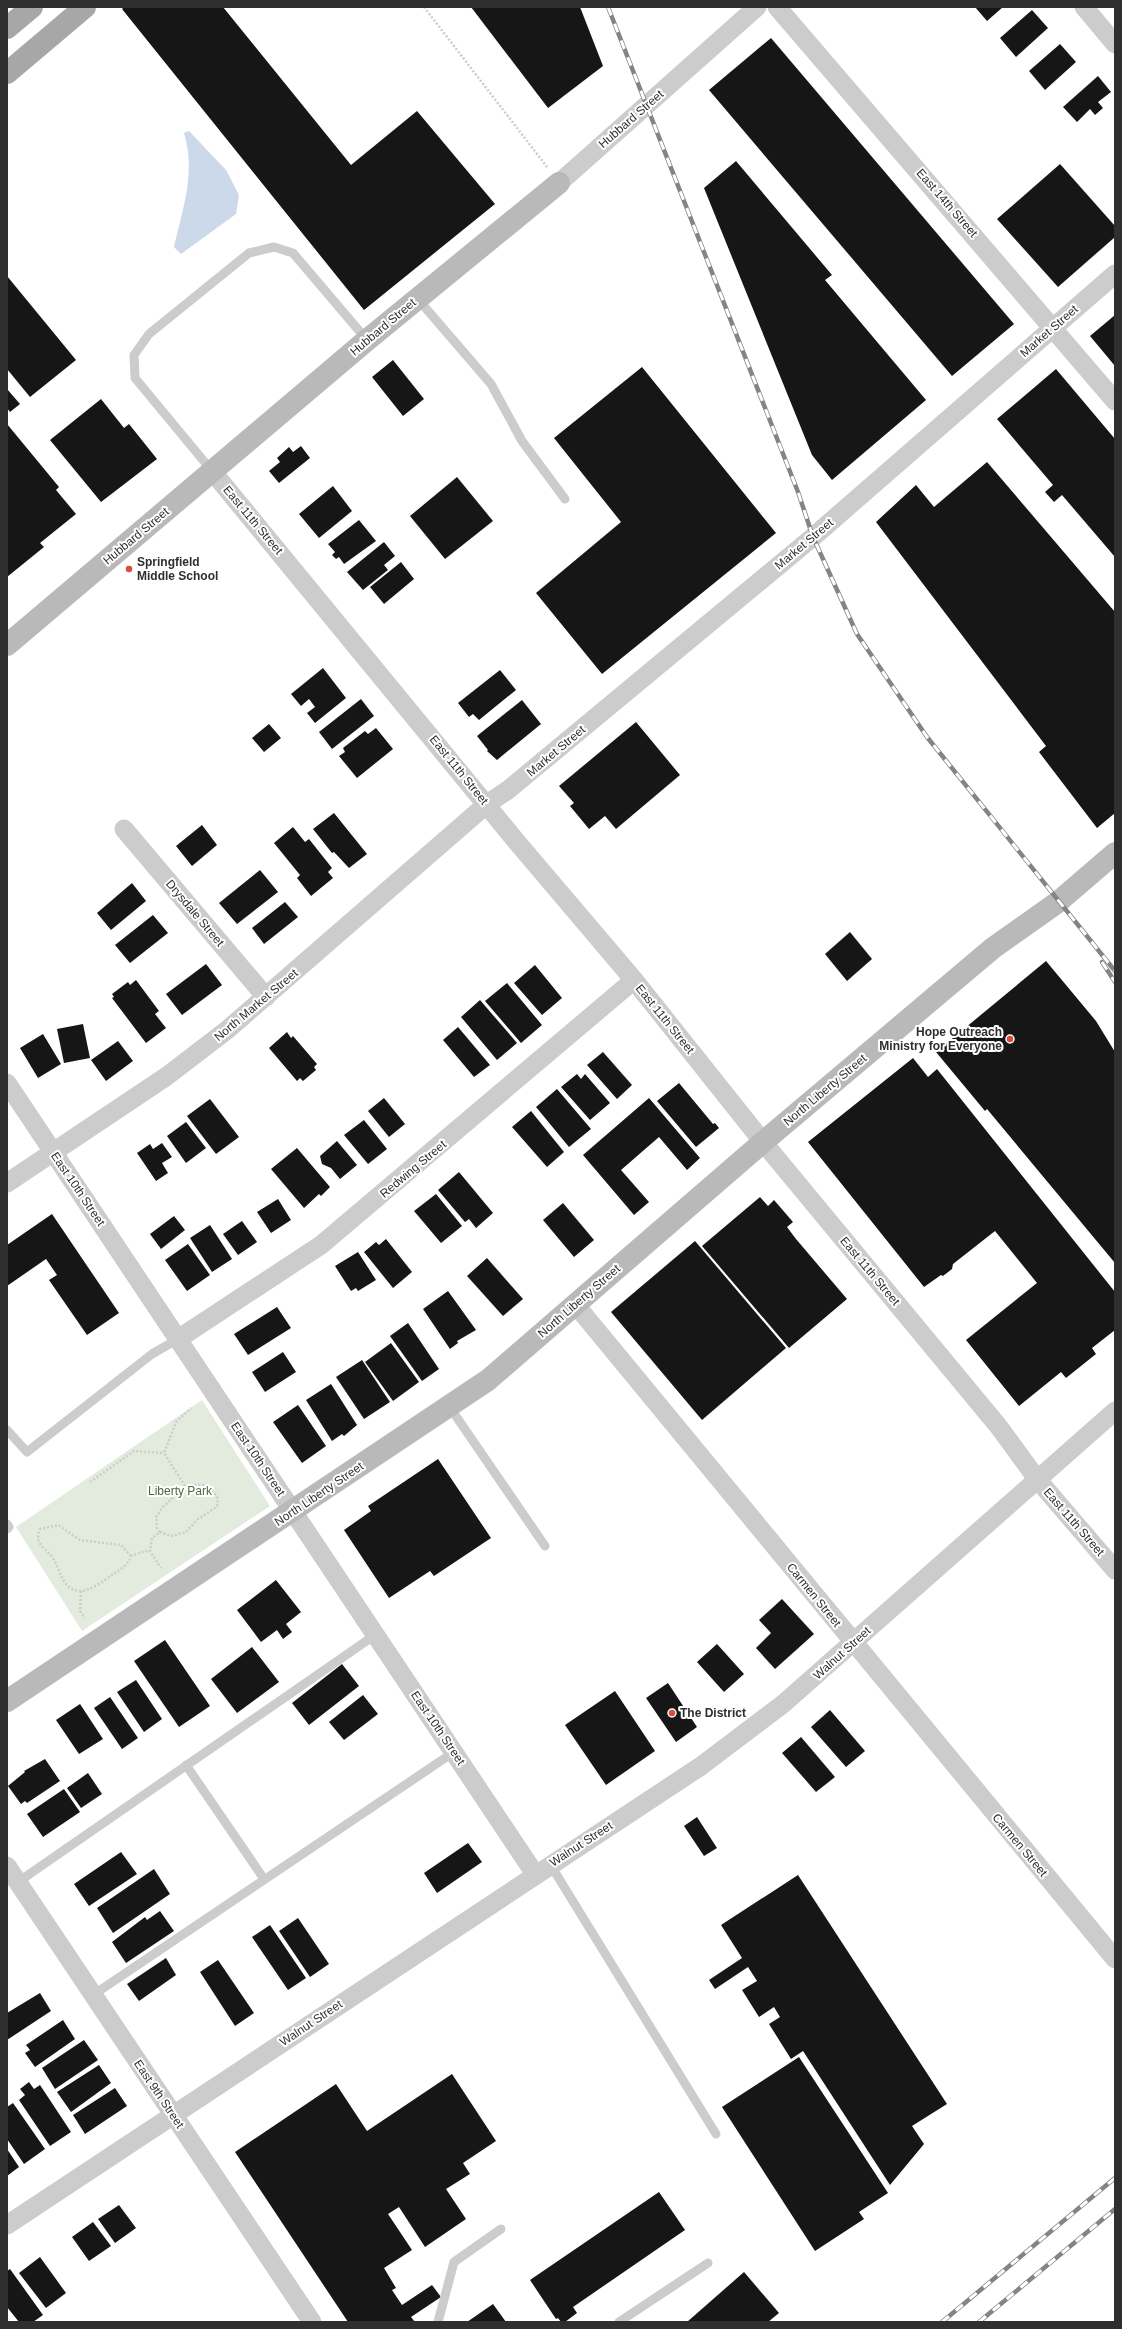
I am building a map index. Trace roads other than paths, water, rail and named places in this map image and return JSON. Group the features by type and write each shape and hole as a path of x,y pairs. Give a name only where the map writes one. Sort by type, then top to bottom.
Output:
{"main road":[{"path":"7,28 32,7"},
{"path":"7,73 85,7"}],"street":[{"name":"Hubbard Street","path":"7,645 417,298 559,183 757,7"},
{"name":"East 14th Street","path":"777,7 1115,401"},
{"path":"1084,7 1115,44"},
{"name":"Market Street","path":"487,804 508,790 813,537 1115,274"},
{"name":"East 11th Street","path":"212,471 634,980 763,1142 999,1426 1038,1479 1115,1570"},
{"name":"North Market Street","path":"7,1183 167,1076 227,1030 487,804"},
{"name":"Drysdale Street","path":"124,829 266,997"},
{"name":"North Liberty Street","path":"7,1701 293,1512 506,1366 575,1304 763,1142 993,948 1058,902 1115,853"},
{"name":"Redwing Street","path":"178,1339 321,1245 634,980"},
{"name":"East 10th Street","path":"7,1083 454,1752 543,1869"},
{"name":"Carmen Street","path":"575,1304 1115,1959"},
{"name":"Walnut Street","path":"7,2225 543,1869 701,1766 737,1740 784,1704 1115,1411"},
{"name":"East 9th Street","path":"7,1866 312,2322"}],"lane":[{"path":"212,471 135,378 134,355 149,334 249,253 274,247 293,253 367,340"},
{"path":"417,298 491,384 522,441 565,499"},
{"path":"7,1430 27,1452 152,1354 178,1339"},
{"path":"449,1406 545,1546"},
{"path":"7,1524 9,1527 7,1529"},
{"path":"18,1882 376,1635"},
{"path":"93,1995 454,1752"},
{"path":"186,1765 264,1880"},
{"path":"543,1869 716,2134"},
{"path":"438,2322 454,2262 501,2229"},
{"path":"619,2322 708,2262"}],"water":[{"path":"189,131 226,170 239,195 236,214 181,254 174,247 187,190 189,162 184,133"}],"railway":[{"path":"608,7 798,492 813,537 857,634 927,737 1115,971"},
{"path":"1102,962 1115,982"},
{"path":"942,2322 1115,2178"},
{"path":"979,2322 1115,2209"}],"place":[{"name":"Springfield Middle School","path":"129,569"},
{"name":"Hope Outreach Ministry for Everyone","path":"1010,1039"},
{"name":"The District","path":"672,1713"}],"park label":[{"name":"Liberty Park","path":"180,1491"}]}
